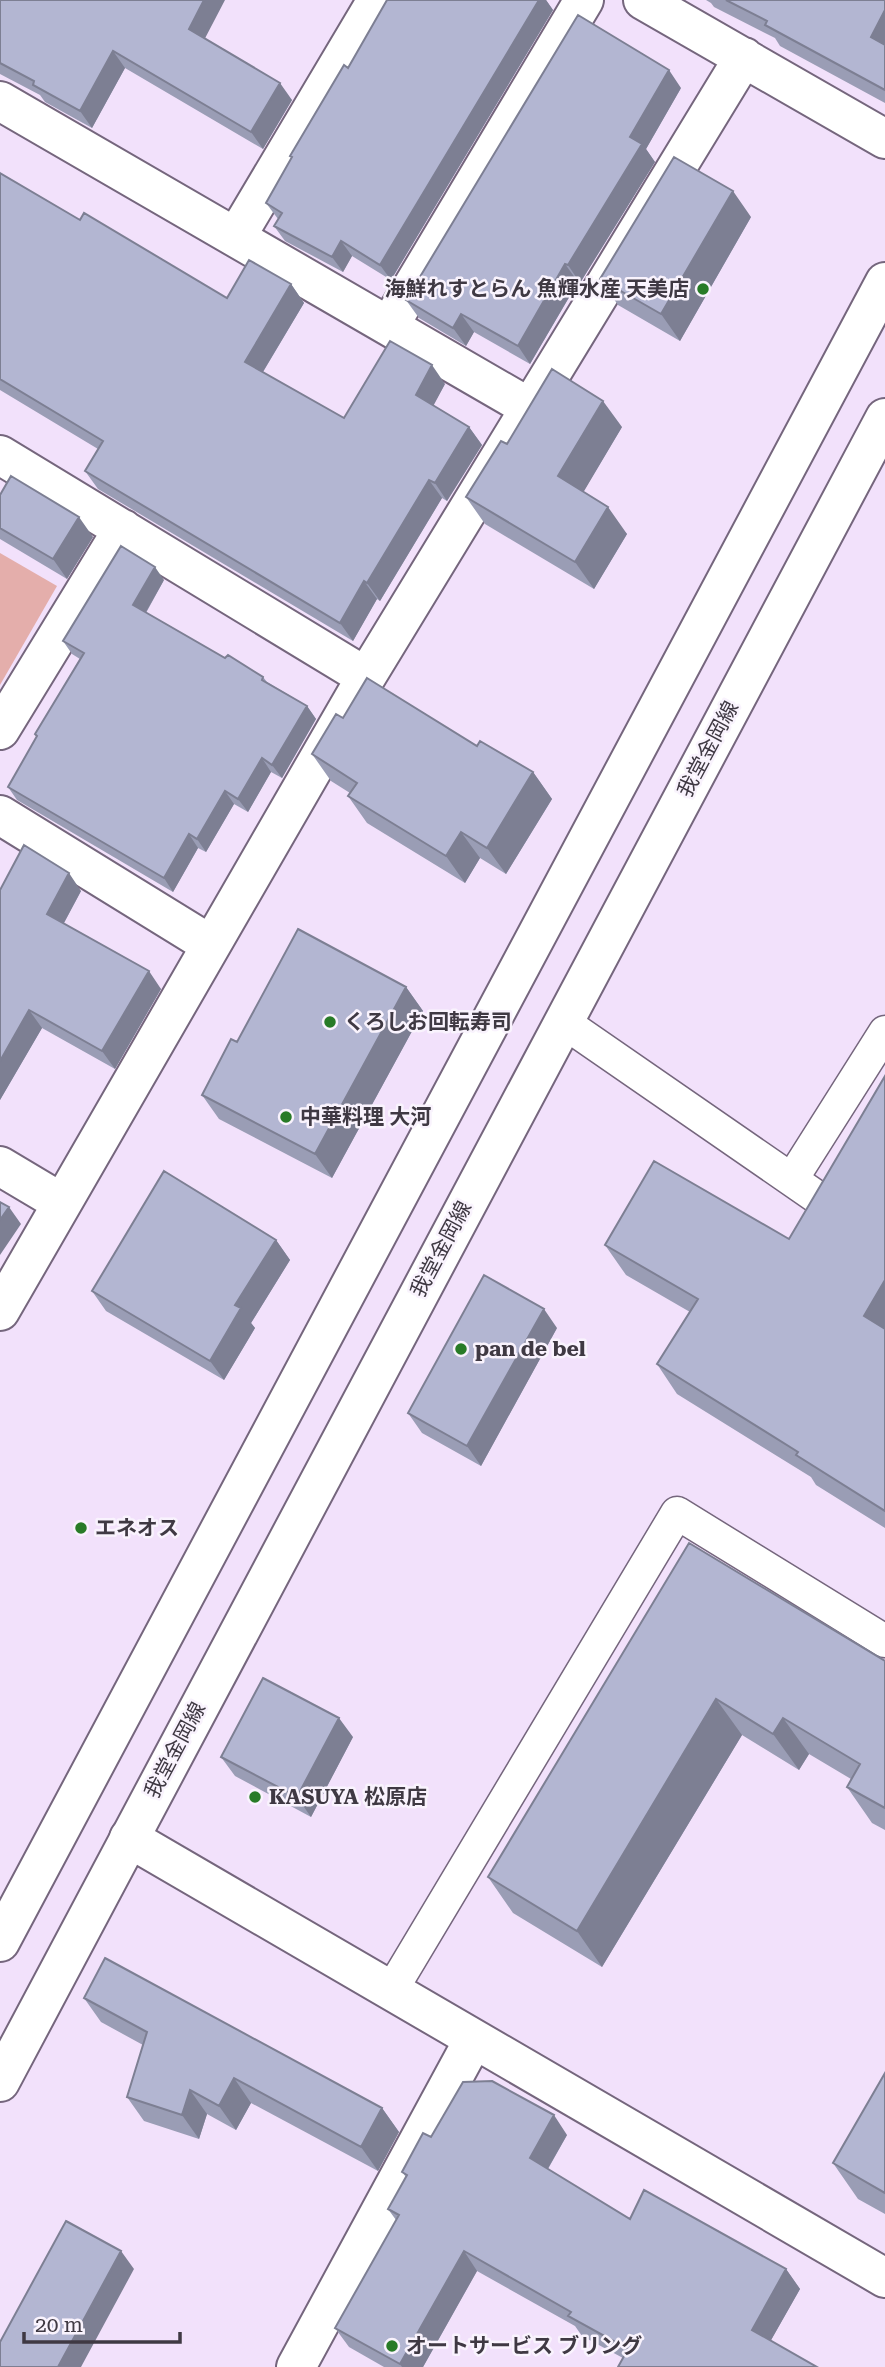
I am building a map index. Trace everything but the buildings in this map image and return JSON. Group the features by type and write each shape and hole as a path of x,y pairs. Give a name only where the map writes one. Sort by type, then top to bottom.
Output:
{"street":[{"path":"236,237 377,0"},
{"path":"389,327 584,0"},
{"path":"643,0 885,139"},
{"path":"0,1311 366,677 744,57"},
{"path":"0,101 530,408"},
{"path":"0,1942 885,282"},
{"name":"我堂金岡線","path":"0,2082 885,418"},
{"path":"0,455 366,677"},
{"path":"0,730 123,529"},
{"path":"0,815 211,945"},
{"path":"0,1166 62,1203"},
{"path":"129,1838 885,2278"},
{"path":"296,2367 474,2039"}],"lane":[{"path":"562,1021 821,1200"},
{"path":"792,1179 885,1032"},
{"path":"391,1991 677,1513 885,1641"}],"shaded area":[{"path":"0,553 57,586 0,685"}],"place":[{"name":"海鮮れすとらん 魚輝水産 天美店","path":"703,289"},
{"name":"くろしお回転寿司","path":"330,1022"},
{"name":"中華料理 大河","path":"286,1117"},
{"name":"pan de bel","path":"461,1349"},
{"name":"エネオス","path":"81,1528"},
{"name":"KASUYA 松原店","path":"255,1797"},
{"name":"オートサービス ブリング","path":"392,2346"}]}
